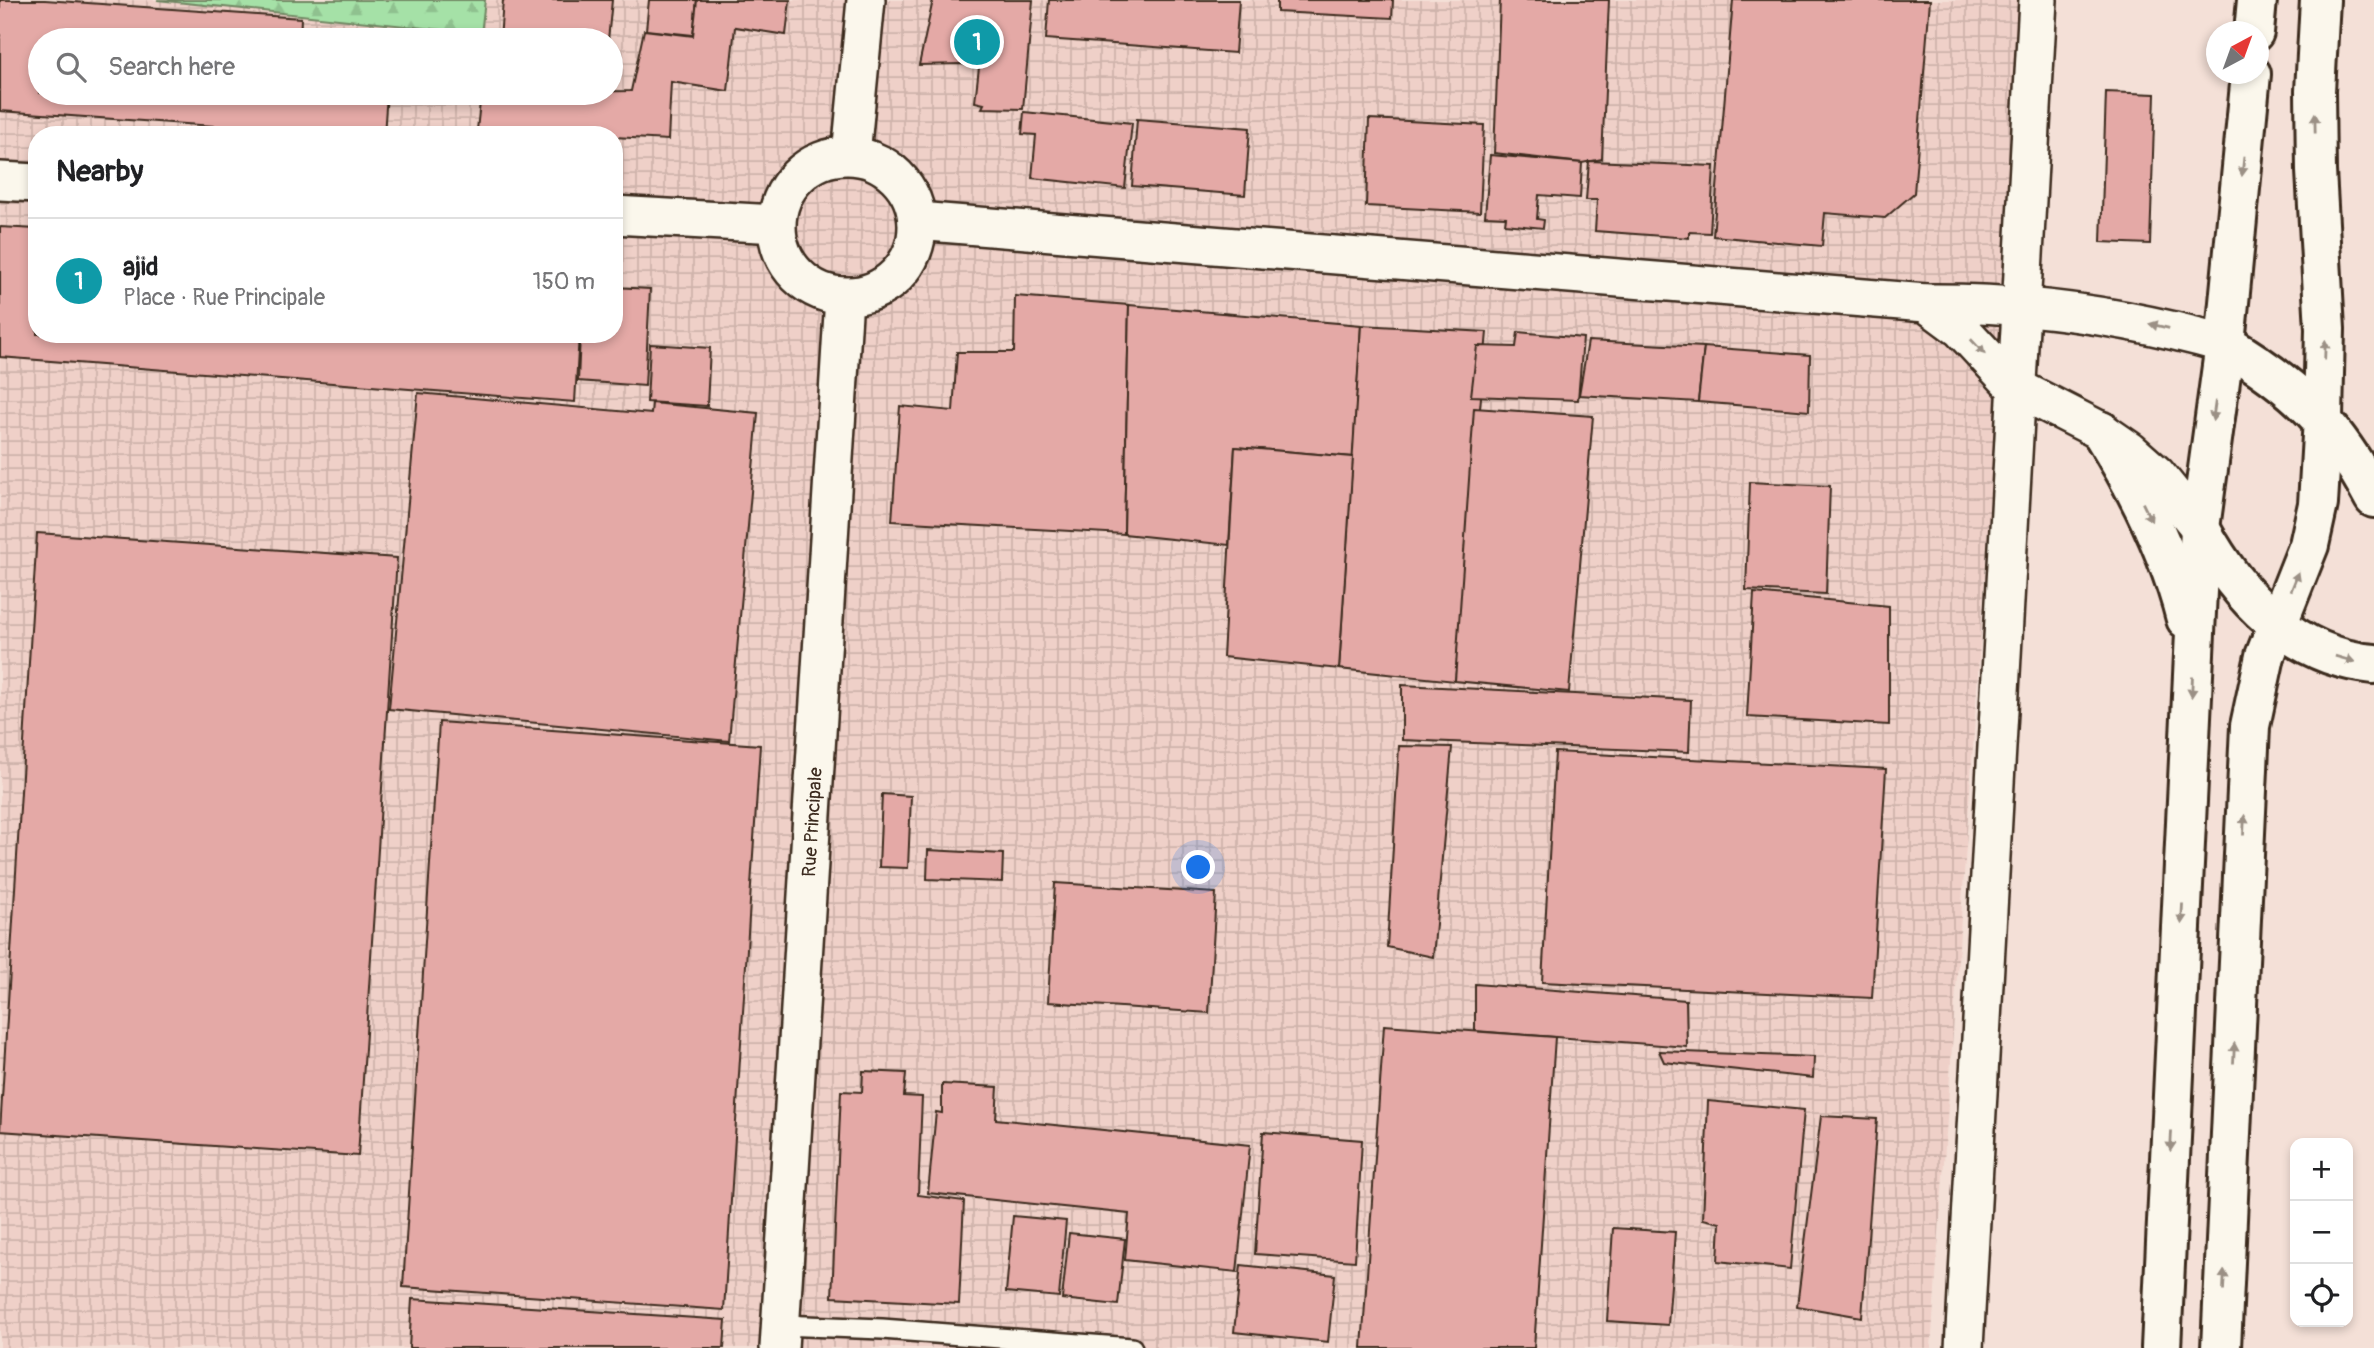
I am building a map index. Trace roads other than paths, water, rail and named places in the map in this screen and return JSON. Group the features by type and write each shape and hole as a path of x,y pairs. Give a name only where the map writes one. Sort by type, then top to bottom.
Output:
{"main road":[{"path":"2256,21 2257,0"},
{"path":"2221,1348 2248,751 2256,690 2275,624 2294,586 2309,545 2318,504 2325,329 2317,197 2315,91 2320,0"},
{"path":"2161,1348 2200,528 2225,344 2250,84"},
{"path":"2225,344 2293,390 2323,418 2357,467 2374,498"},
{"path":"2101,431 2126,471 2167,557 2194,648"},
{"path":"2200,528 2232,581 2275,624 2325,653 2374,664"}],"street":[{"path":"851,155 866,0"},
{"path":"1964,1348 2038,0"},
{"path":"851,155 883,166 897,176 914,204 917,221 915,245 905,266 889,283 868,293 844,297 822,291 801,280 782,254 776,224 787,188 799,173 814,163 851,155"},
{"path":"0,181 28,183"},
{"path":"623,216 776,224"},
{"path":"917,221 1926,303 2020,305 2123,318 2225,344"},
{"name":"Rue Principale","path":"780,1336 844,297"},
{"path":"1926,303 1961,329 2015,387 2101,431 2157,474 2200,528"}],"lane":[{"path":"780,1336 882,1329 1132,1348"}],"place":[{"name":"ajid","path":"977,42"}]}
